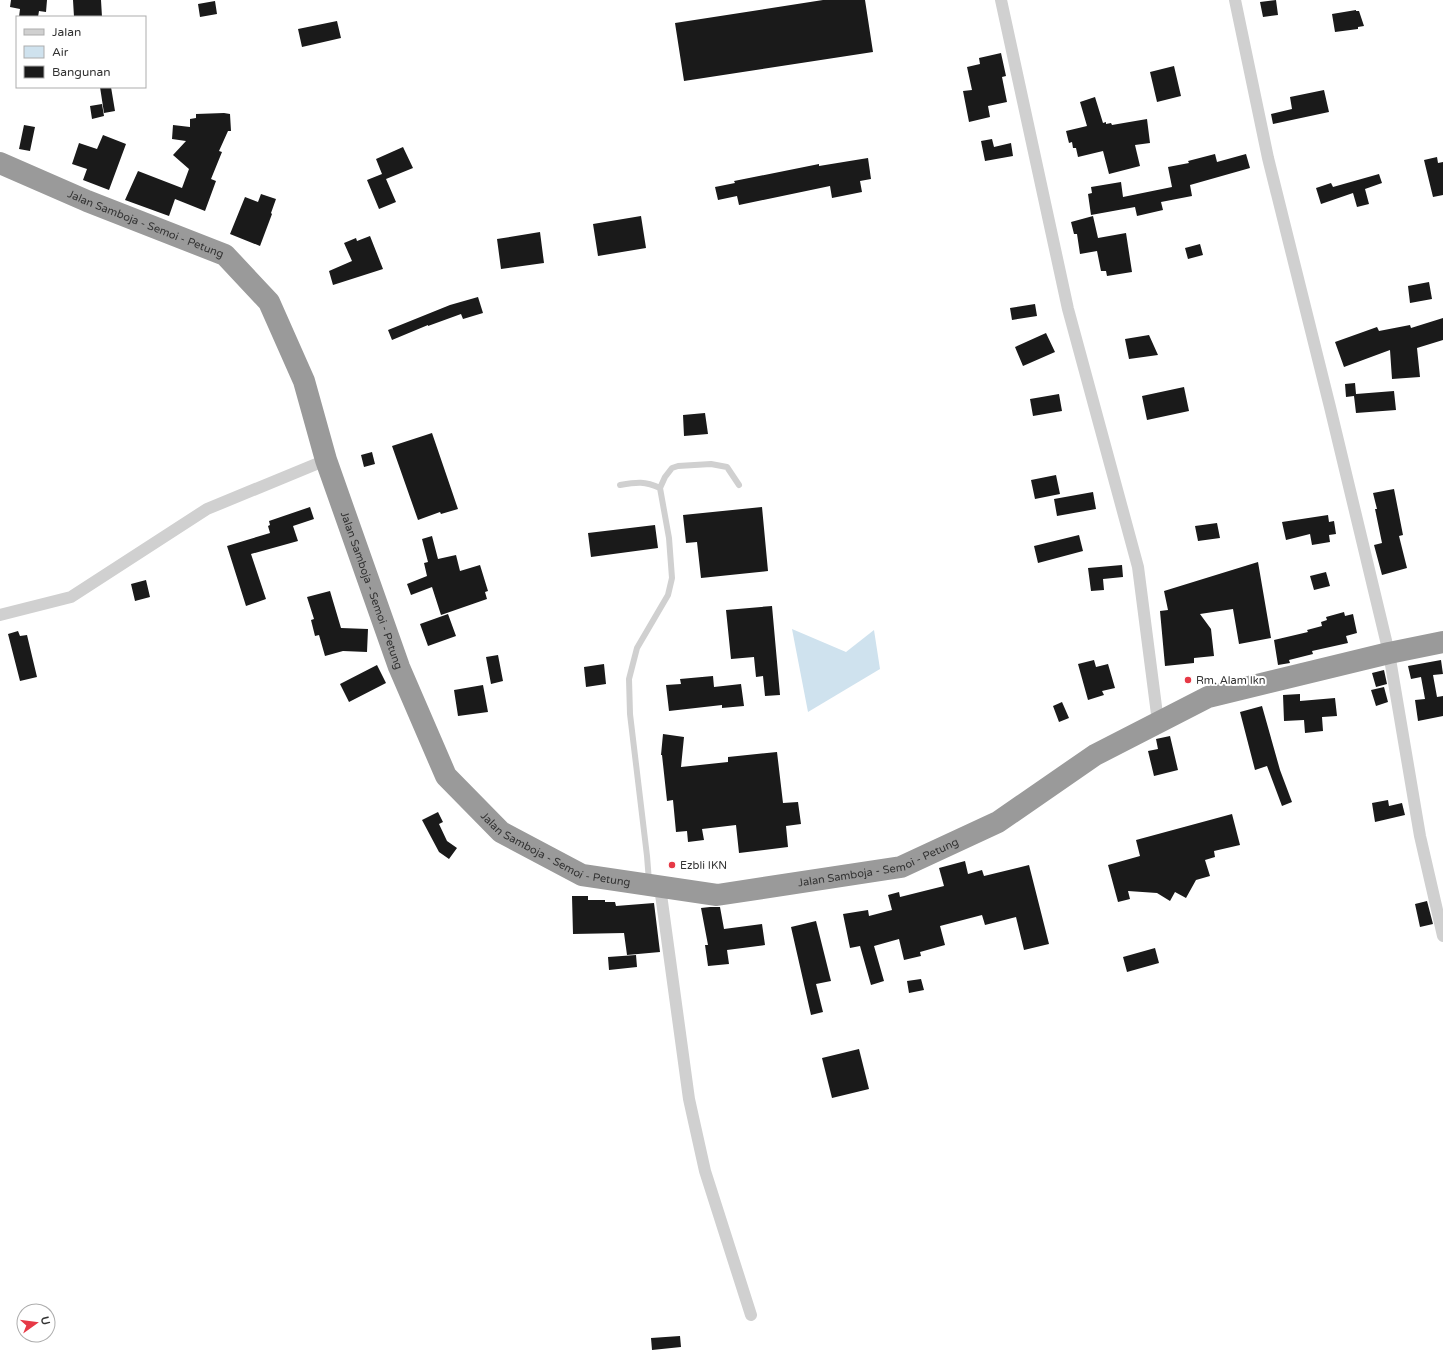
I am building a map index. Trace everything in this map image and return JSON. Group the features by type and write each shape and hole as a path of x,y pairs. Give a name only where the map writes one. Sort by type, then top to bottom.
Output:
{"highway":[{"name":"Jalan Samboja - Semoi - Petung","path":"0,163 87,201 225,255 268,302 304,381 326,460 399,667 446,776 500,832 582,875 717,895 901,867 998,822 1095,755 1208,697 1388,653 1443,642"}],"street":[{"path":"1001,0 1068,309 1138,567 1158,722"},
{"path":"1235,0 1268,158 1330,407 1388,653 1420,836 1443,936"},
{"path":"0,615 71,597 207,509 326,460"},
{"path":"654,886 689,1099 705,1171 751,1315"}],"lane":[{"path":"654,886 648,856 630,714 629,679 637,648 668,595 672,578 669,538 660,488 665,477 672,468 693,464 711,464 728,467 739,485"},
{"path":"620,486 637,482 645,482 660,488"}],"water":[{"path":"792,629 846,652 874,630 880,669 808,712"}],"building":[{"path":"11,0 47,0 46,12 39,11 38,16 19,16 20,9 10,7"},
{"path":"73,0 101,0 102,16 74,16"},
{"path":"823,0 865,0 873,52 684,81 675,23"},
{"path":"1276,0 1278,15 1263,17 1260,2"},
{"path":"215,1 217,14 200,17 198,4"},
{"path":"1356,10 1359,11 1364,26 1358,27 1358,29 1335,32 1332,14"},
{"path":"337,21 341,38 302,47 298,29"},
{"path":"1001,53 1006,76 1002,77 1007,102 988,106 990,117 969,122 963,91 972,90 967,67 980,64 979,58"},
{"path":"1174,66 1181,96 1157,102 1150,72"},
{"path":"100,88 111,88 115,111 104,113"},
{"path":"1324,90 1329,112 1273,124 1271,114 1292,109 1290,97"},
{"path":"1095,97 1103,123 1111,123 1112,125 1147,119 1150,143 1135,145 1140,166 1109,174 1103,151 1078,157 1076,148 1073,148 1072,142 1069,143 1066,131 1087,126 1080,102"},
{"path":"102,104 104,116 92,119 90,106"},
{"path":"196,114 230,114 231,131 228,131 219,151 222,152 211,179 216,181 205,211 175,199 169,216 125,200 138,171 182,188 189,169 173,155 186,141 172,139 173,125 190,127 190,119 196,118"},
{"path":"24,125 35,127 30,151 19,149"},
{"path":"103,135 126,144 109,190 83,180 87,169 72,164 79,143 97,149"},
{"path":"992,139 994,147 1011,143 1013,156 985,161 981,141"},
{"path":"403,147 413,168 386,179 396,202 379,209 367,180 382,174 376,159"},
{"path":"1215,154 1217,162 1246,154 1250,168 1190,185 1192,196 1161,202 1163,210 1137,216 1135,207 1091,215 1088,194 1092,193 1091,187 1121,182 1123,197 1172,187 1168,167 1189,163 1188,161"},
{"path":"1437,157 1438,163 1443,162 1443,195 1433,197 1424,160"},
{"path":"868,158 871,179 860,181 862,192 832,198 830,186 739,205 737,196 718,200 715,187 735,183 734,181 819,164 819,166"},
{"path":"1379,174 1382,183 1365,189 1369,204 1357,207 1353,193 1321,204 1316,188 1331,183 1333,187"},
{"path":"261,194 276,199 260,246 230,234 245,197 258,202"},
{"path":"641,216 646,248 598,256 593,224"},
{"path":"1093,216 1098,238 1126,233 1132,272 1107,276 1106,271 1101,271 1097,251 1080,254 1077,234 1074,234 1071,222"},
{"path":"540,232 544,263 501,269 497,239"},
{"path":"370,236 383,269 333,285 329,271 352,261 344,243 356,238 357,241"},
{"path":"1200,244 1203,255 1188,259 1185,248"},
{"path":"1429,282 1432,299 1410,303 1408,286"},
{"path":"478,297 483,313 463,319 461,314 428,325 392,340 388,330 450,305"},
{"path":"1035,304 1037,316 1012,320 1010,308"},
{"path":"1443,318 1443,340 1417,348 1420,377 1392,379 1390,350 1344,367 1335,342 1377,327 1379,331 1410,325 1411,328"},
{"path":"1046,333 1055,352 1023,366 1015,347"},
{"path":"1149,335 1158,355 1129,359 1125,339"},
{"path":"1355,383 1356,394 1394,391 1396,410 1356,413 1354,396 1346,397 1345,384"},
{"path":"1184,387 1189,411 1147,420 1142,396"},
{"path":"1059,394 1062,411 1033,416 1030,399"},
{"path":"705,413 708,434 684,436 683,415"},
{"path":"432,433 458,509 441,514 440,512 418,520 392,446"},
{"path":"372,452 375,464 364,467 361,455"},
{"path":"1056,475 1060,494 1035,499 1031,480"},
{"path":"1394,489 1403,535 1399,536 1407,568 1382,575 1374,545 1382,543 1373,493"},
{"path":"1093,492 1096,509 1057,516 1054,499"},
{"path":"310,507 314,519 293,526 298,541 251,554 266,599 246,606 227,546 270,533 268,526 270,525 269,521"},
{"path":"762,507 768,571 701,578 697,542 686,543 683,515"},
{"path":"1328,515 1329,522 1334,521 1336,534 1329,535 1330,542 1312,545 1310,534 1286,540 1282,522"},
{"path":"1217,523 1220,538 1198,541 1195,526"},
{"path":"655,525 658,548 591,557 588,533"},
{"path":"1079,535 1083,551 1038,563 1034,546"},
{"path":"432,536 438,559 456,555 460,571 480,565 488,591 485,592 487,599 441,615 432,587 411,595 407,584 427,576 424,563 428,562 422,539"},
{"path":"1258,562 1271,638 1239,644 1233,609 1200,614 1211,629 1214,656 1194,658 1194,663 1165,666 1160,611 1168,610 1164,591"},
{"path":"1122,565 1123,577 1103,579 1104,590 1091,591 1088,568"},
{"path":"1326,572 1330,586 1314,590 1310,576"},
{"path":"146,580 150,597 135,601 131,584"},
{"path":"330,591 341,628 368,629 367,652 343,651 325,656 319,635 315,636 311,620 314,619 307,597"},
{"path":"772,606 780,695 765,696 763,676 756,677 754,657 731,659 726,610"},
{"path":"1344,612 1345,616 1353,614 1357,633 1346,636 1348,643 1312,651 1313,654 1289,660 1290,663 1278,665 1274,640 1308,632 1307,630 1322,626 1321,622 1327,620 1326,617"},
{"path":"448,614 456,636 428,646 420,624"},
{"path":"18,631 20,636 27,635 37,677 20,681 8,634"},
{"path":"498,655 503,681 491,684 486,657"},
{"path":"1094,660 1096,667 1108,664 1115,688 1102,691 1104,695 1088,700 1078,664"},
{"path":"1441,660 1443,674 1433,675 1437,697 1443,696 1443,716 1418,721 1415,700 1425,699 1421,677 1411,679 1408,666"},
{"path":"604,664 606,684 586,687 584,667"},
{"path":"377,665 386,683 349,702 340,684"},
{"path":"1384,670 1387,684 1376,687 1372,673"},
{"path":"713,676 714,687 741,684 744,706 722,708 722,705 669,711 666,685 681,684 680,679"},
{"path":"483,685 488,712 458,716 454,690"},
{"path":"1384,687 1388,702 1376,706 1371,690"},
{"path":"1300,694 1300,701 1335,698 1337,716 1322,717 1323,731 1305,733 1304,720 1284,721 1283,695"},
{"path":"1062,702 1069,718 1059,722 1053,706"},
{"path":"1262,706 1280,770 1292,802 1282,806 1267,766 1255,770 1240,712"},
{"path":"663,734 684,737 681,767 728,762 728,757 777,752 783,803 798,802 801,824 786,826 788,847 739,853 736,825 702,829 704,840 688,842 687,831 676,832 673,800 667,801 661,755"},
{"path":"1170,736 1178,770 1154,776 1148,751 1158,749 1156,739"},
{"path":"1388,800 1389,806 1402,803 1405,815 1375,822 1372,803"},
{"path":"438,812 443,822 439,824 447,841 457,848 449,859 439,852 422,820"},
{"path":"1232,814 1240,845 1214,851 1215,857 1205,860 1210,876 1196,880 1186,898 1175,892 1170,901 1157,893 1128,891 1130,899 1118,902 1108,865 1140,856 1136,840"},
{"path":"965,861 968,874 982,870 984,876 1029,865 1049,944 1024,950 1016,917 985,925 982,915 940,926 945,945 920,952 921,956 904,960 899,939 874,946 884,981 871,985 860,946 850,948 843,914 868,910 869,916 892,910 888,895 899,892 900,897 944,886 939,868"},
{"path":"572,896 588,896 588,900 605,900 605,902 615,902 616,906 654,903 660,952 627,955 624,933 573,934"},
{"path":"1427,901 1433,924 1420,927 1415,904"},
{"path":"720,907 724,929 762,924 765,945 727,950 729,964 708,966 705,945 708,945 701,908"},
{"path":"816,921 831,981 816,984 823,1012 811,1015 791,927"},
{"path":"1155,948 1159,963 1127,972 1123,957"},
{"path":"636,955 637,967 609,970 608,957"},
{"path":"921,979 924,990 909,993 907,981"},
{"path":"859,1049 869,1089 832,1098 822,1058"},
{"path":"680,1336 681,1347 652,1350 651,1338"}],"place":[{"name":"Rm. Alam Ikn","path":"1188,680"},
{"name":"Ezbli IKN","path":"672,865"}]}
